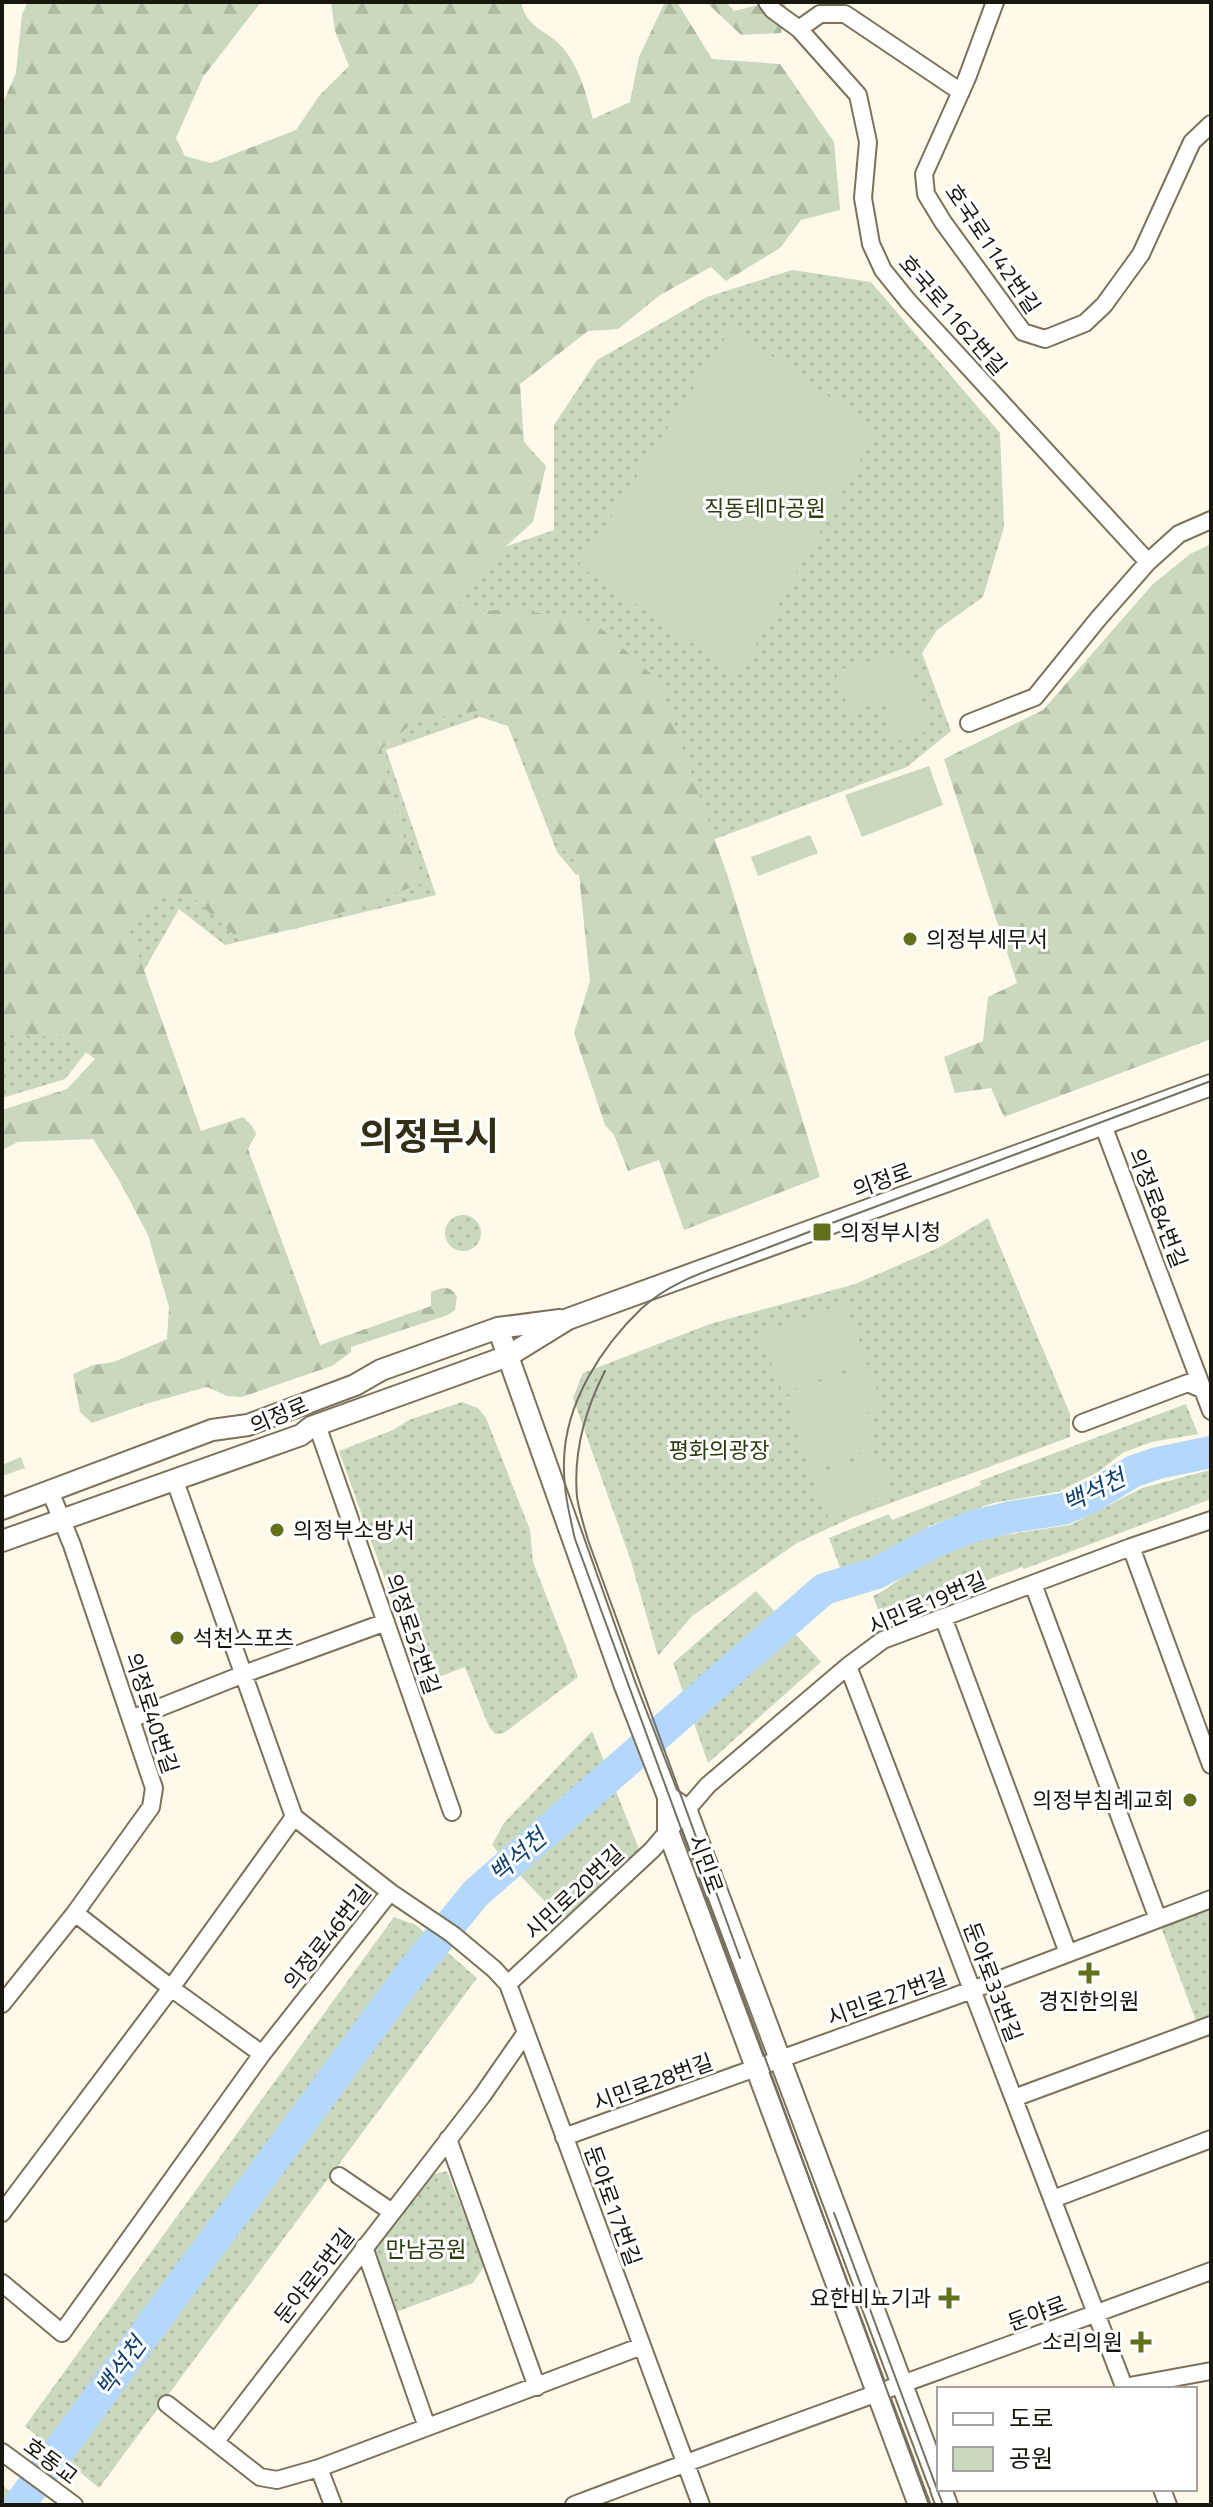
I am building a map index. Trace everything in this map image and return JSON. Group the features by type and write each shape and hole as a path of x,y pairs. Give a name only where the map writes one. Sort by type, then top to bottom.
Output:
{"street":[{"name":"호국로1162번길","path":"767,2 799,29 858,95 868,142 863,198 871,244 883,270 1148,562"},
{"path":"799,29 820,14 845,14 961,92 995,2"},
{"name":"호국로1142번길","path":"961,92 924,174 926,194 1023,332 1045,339 1085,323 1104,305 1141,254 1192,142 1211,124"},
{"path":"969,723 1035,697 1148,562 1179,534 1211,520"},
{"name":"의정로","path":"2,1541 301,1435 317,1425 508,1356 568,1319 1210,1089"},
{"name":"의정로84번길","path":"1103,1125 1208,1397"},
{"name":"의정로","path":"2,1509 212,1430 248,1425 355,1385 381,1370 498,1328 568,1319"},
{"path":"498,1328 668,1797"},
{"path":"1082,1423 1188,1383 1208,1397"},
{"name":"의정로52번길","path":"317,1425 452,1812"},
{"path":"2,2213 171,1988 294,1817 175,1481"},
{"name":"의정로40번길","path":"2,2004 75,1913 151,1807 154,1788 50,1491"},
{"name":"시민로19번길","path":"668,1831 708,1785 883,1640 1211,1520"},
{"path":"1131,1547 1211,1765"},
{"path":"1033,1584 1158,1919"},
{"path":"943,1617 1068,1953"},
{"path":"131,1719 386,1622"},
{"name":"둔야로33번길","path":"848,1666 1124,2387"},
{"name":"시민로","path":"668,1797 686,1809 937,2478"},
{"name":"시민로","path":"668,1797 668,1831 919,2505"},
{"name":"의정로46번길","path":"2,2283 62,2333 262,2054 398,1897 294,1817"},
{"name":"시민로20번길","path":"508,1984 652,1850 668,1831"},
{"name":"둔야로17번길","path":"398,1897 452,1934 508,1984 701,2505"},
{"name":"시민로27번길","path":"756,2067 972,1990 1211,1899"},
{"path":"75,1913 262,2054"},
{"path":"1014,2098 1211,2025"},
{"name":"둔야로5번길","path":"216,2441 482,2096 525,2034"},
{"name":"시민로28번길","path":"564,2137 756,2067"},
{"path":"448,2139 537,2387"},
{"path":"1053,2199 1211,2139"},
{"path":"339,2176 392,2212"},
{"path":"364,2247 427,2427"},
{"name":"둔야로","path":"574,2505 1211,2271"},
{"path":"167,2404 260,2477 277,2480 319,2468 642,2346"},
{"path":"1129,2387 1211,2371"},
{"name":"호동교","path":"2,2452 74,2505"},
{"path":"319,2468 333,2505"}],"green space":[{"path":"28,2 261,2 203,77 176,138 185,156 211,163 296,130 319,96 349,66 335,31 331,2 521,2 533,24 557,42 574,64 593,119 630,102 639,57 665,2 677,2 712,59 780,64 834,142 840,210 801,220 780,248 726,281 711,267 660,295 618,329 588,331 520,384 524,442 546,466 533,522 452,600 483,611 515,609 594,622 659,681 728,877 820,1177 684,1230 659,1160 628,1171 614,1135 605,1125 574,1033 590,981 578,865 555,842 511,720 482,710 414,722 381,749 403,835 426,882 296,929 235,936 197,901 160,890 129,928 201,1131 243,1117 256,1134 248,1149 320,1345 431,1306 431,1292 439,1289 446,1288 454,1293 457,1297 455,1310 351,1347 351,1352 332,1366 242,1397 227,1396 207,1387 92,1423 80,1412 73,1374 93,1365 114,1362 167,1339 169,1307 148,1235 93,1139 18,1142 2,1150 2,1110 67,1089 95,1059 65,1037 2,1035 2,105 16,73 22,14"},
{"path":"706,2 726,2 734,11 771,2 786,2 781,33 741,35"},
{"name":"직동테마공원","path":"792,270 871,282 1000,433 1004,527 983,597 937,630 922,653 951,731 907,767 683,851 576,875 557,852 508,726 480,717 386,750 436,895 225,945 179,909 111,1021 65,1079 2,1098 2,836 460,562 554,530 554,425 597,360 707,297"},
{"path":"732,328 877,431 739,675 579,566"},
{"path":"1211,544 1211,1039 1004,1117 991,1088 955,1093 944,1057 983,1041 988,997 1017,983 944,759 1043,710 1152,585 1190,554"},
{"path":"904,651 930,730 891,743 886,731 891,722 884,701 850,713 835,671"},
{"path":"929,766 943,805 862,837 845,795"},
{"path":"810,835 818,853 758,876 751,857"},
{"path":"463,1215 476,1220 481,1233 476,1246 463,1251 450,1246 445,1233 450,1220"},
{"name":"평화의광장","path":"988,1218 1070,1414 1070,1437 853,1517 797,1543 692,1616 658,1656 630,1558 573,1398 583,1373 710,1324 855,1284 938,1248"},
{"path":"845,1303 867,1361 783,1394 760,1334"},
{"path":"868,1364 883,1407 865,1414 877,1447 811,1471 786,1397"},
{"path":"462,1402 478,1408 486,1418 530,1530 533,1562 578,1677 504,1733 495,1734 489,1727 465,1667 422,1683 339,1451 393,1430 409,1420"},
{"path":"1186,1404 1198,1434 1152,1442 1124,1452 1098,1472 1058,1492 993,1503 929,1526 901,1546 841,1570 829,1538 889,1514 892,1520 981,1485 980,1481"},
{"path":"879,1454 893,1495 829,1518 813,1477"},
{"path":"21,1457 25,1468 2,1476 2,1465"},
{"path":"1210,1470 1211,1499 957,1591 958,1594 883,1623 873,1596 936,1554 973,1540 1070,1525 1142,1488"},
{"path":"756,1591 821,1662 708,1763 673,1663"},
{"path":"592,1731 639,1849 562,1920 492,1845 504,1823"},
{"path":"1211,1899 1211,2025 1199,2029 1158,1919"},
{"path":"394,1917 416,1925 477,1978 99,2488 25,2426"},
{"name":"만남공원","path":"447,2171 484,2266 473,2283 396,2312 371,2246 422,2177"},
{"path":"2,2485 28,2505 2,2505"}],"waterway":[{"name":"백석천","path":"19,2505 414,1969 476,1893 824,1589 877,1573 934,1542 974,1526 1063,1509 1087,1499 1134,1471 1211,1452"}],"tram line":[{"path":"929,2505 575,1539 564,1481 566,1439 579,1397 600,1358 642,1308 674,1286 824,1226 1211,1081"},
{"path":"605,1371 586,1416 579,1448 576,1480 579,1508 740,1958"},
{"path":"834,2213 937,2489"},
{"path":"938,2491 943,2505"}],"place":[{"name":"의정부세무서","path":"910,939"},
{"name":"의정부시청","path":"822,1232"},
{"name":"의정부소방서","path":"277,1530"},
{"name":"석천스포츠","path":"177,1638"},
{"name":"의정부침례교회","path":"1190,1800"},
{"name":"경진한의원","path":"1089,1973"},
{"name":"요한비뇨기과","path":"949,2298"},
{"name":"소리의원","path":"1141,2342"}],"district":[{"name":"의정부시","path":"429,1137"}]}
